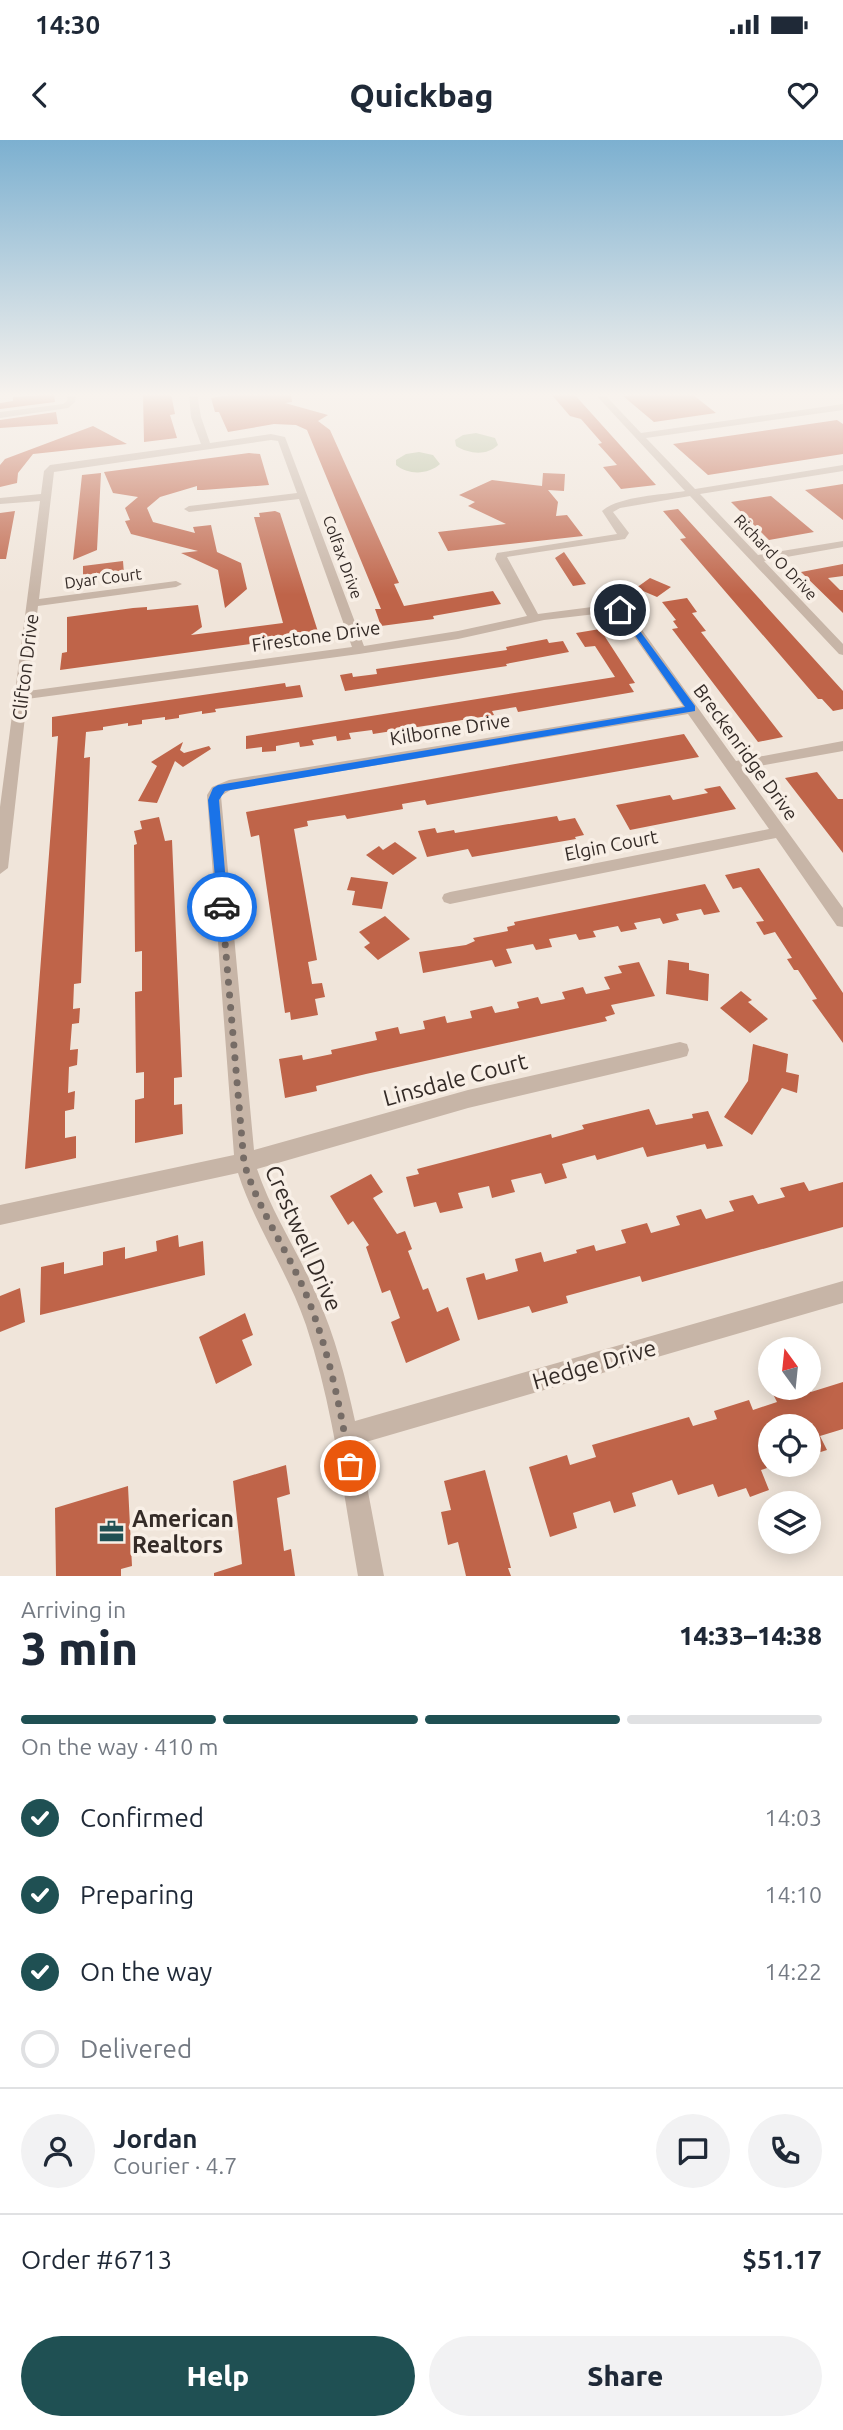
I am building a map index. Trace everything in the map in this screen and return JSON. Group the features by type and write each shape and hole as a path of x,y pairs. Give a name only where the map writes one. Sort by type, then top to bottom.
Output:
{"street":[{"name":"Clifton Drive","path":"0,868 49,471 53,467 97,461"},
{"name":"Colfax Drive","path":"292,461 359,650"},
{"name":"Richard O Drive","path":"663,461 843,651"},
{"path":"534,618 501,555 621,537 624,533 607,509 629,503 843,468"},
{"path":"189,509 304,495"},
{"path":"0,501 46,497"},
{"path":"756,559 843,544"},
{"name":"Dyar Court","path":"33,603 176,584"},
{"name":"Firestone Drive","path":"21,696 359,650 458,635 534,618 615,608"},
{"name":"Breckenridge Drive","path":"615,608 623,612 843,921"},
{"name":"Kilborne Drive","path":"216,791 229,785 692,709"},
{"path":"733,766 843,746"},
{"name":"Crestwell Drive","path":"216,791 213,800 244,1163 258,1202 307,1297 331,1374 371,1576"},
{"name":"Elgin Court","path":"450,898 780,832"},
{"name":"Linsdale Court","path":"244,1163 468,1099 680,1050"},
{"path":"0,1215 244,1163"},
{"name":"Hedge Drive","path":"345,1436 843,1292"}],"green space":[{"path":"396,461 438,461 440,464 430,470 418,472 406,471 396,465"}],"building":[{"path":"3,461 27,461 18,473 17,483 0,487 0,465"},
{"path":"188,461 262,461 269,485 203,490 197,490 197,486 160,497 147,508 153,522 195,533 193,527 211,525 217,552 241,563 247,589 225,608 218,570 181,553 198,551 131,534 125,521 130,520 125,508 138,497 113,493 104,472"},
{"path":"320,461 344,461 399,583 394,584 404,606 493,591 501,604 433,616 434,619 381,626 375,609 381,609"},
{"path":"613,461 634,461 656,485 621,489 603,467 617,465"},
{"path":"692,461 798,461 708,475"},
{"path":"101,473 97,550 73,560 82,475"},
{"path":"543,473 565,474 564,491 548,490 558,502 556,516 567,515 583,536 448,551 438,532 506,524 468,506 475,502 459,495 492,480 542,486"},
{"path":"843,484 843,520 805,490"},
{"path":"771,496 814,532 769,540 731,502"},
{"path":"678,509 843,691 843,709 833,711 822,699 818,699 680,539 686,538 663,511"},
{"path":"15,511 6,559 0,559 0,513"},
{"path":"259,513 280,513 320,638 289,642 288,639 60,670 62,653 67,652 67,617 133,608 147,607 147,610 198,605 202,627 191,635 283,623 254,517 260,517"},
{"path":"564,552 586,584 573,586 555,558"},
{"path":"123,561 124,574 83,579 83,566"},
{"path":"843,564 843,576 828,578 843,590 843,613 801,572"},
{"path":"650,578 671,587 657,597 636,588"},
{"path":"687,598 697,612 692,613 706,631 701,632 783,737 758,742 672,629 678,628 673,621 676,620 662,602"},
{"path":"600,629 635,683 629,684 634,692 518,712 516,707 492,711 494,715 373,734 372,730 349,733 351,739 337,741 336,736 312,740 314,745 300,747 299,742 276,746 276,751 262,752 262,747 246,749 246,736 615,677 595,646 585,647 576,633"},
{"path":"547,639 549,643 563,641 569,652 506,664 507,666 345,691 340,675 352,673 353,677 377,674 376,669 507,650 506,647"},
{"path":"285,683 286,687 300,685 303,697 215,709 216,712 202,714 202,711 165,720 165,717 142,720 142,724 128,726 128,723 86,732 84,758 90,757 81,983 74,984 73,1009 80,1008 79,1023 72,1024 70,1050 78,1049 77,1065 69,1067 68,1093 75,1091 74,1109 65,1111 65,1138 76,1136 76,1158 25,1169 58,736 52,737 52,717"},
{"path":"684,734 699,757 427,805 425,800 402,804 403,809 347,819 345,815 307,821 308,826 294,829 317,960 308,962 312,984 322,983 325,997 315,999 318,1015 291,1020 290,1012 285,1013 259,835 251,837 246,812"},
{"path":"183,742 180,750 184,753 209,746 211,749 183,767 175,761 157,803 138,801 157,766 151,762"},
{"path":"817,772 838,799 843,799 843,853 785,778"},
{"path":"720,786 736,809 630,830 616,805 670,795 673,800 708,793 704,789"},
{"path":"557,816 559,821 575,818 584,835 575,837 576,839 472,857 468,849 427,857 418,831 435,828 437,833 454,830 455,833"},
{"path":"159,817 165,841 172,840 182,1077 174,1078 174,1105 182,1104 183,1134 135,1143 135,1100 144,1098 144,1072 136,1073 135,992 142,991 142,951 135,952 134,845 137,844 134,831 142,829 140,821"},
{"path":"395,842 417,858 393,875 366,855 379,846 383,850"},
{"path":"759,868 843,993 843,1043 812,1000 817,999 798,970 794,970 787,959 792,958 775,932 764,935 756,922 764,921 741,887 733,889 725,875"},
{"path":"351,877 388,882 382,909 352,905 355,891 347,890"},
{"path":"705,884 720,912 704,915 701,909 676,914 679,920 663,924 660,918 634,923 637,929 621,932 618,926 593,931 596,937 579,940 576,934 549,939 552,947 536,950 533,944 506,949 512,963 495,967 492,960 423,973 419,952 466,945 475,941 473,938 508,931 507,927 515,925 514,922"},
{"path":"385,916 410,939 378,960 364,947 370,943 359,932"},
{"path":"668,960 689,963 689,970 709,974 708,1001 666,994"},
{"path":"639,962 655,996 611,1005 615,1014 605,1017 607,1021 366,1074 316,1086 317,1091 285,1098 279,1059 302,1055 303,1060 332,1054 331,1050 377,1040 375,1032 398,1027 400,1034 425,1029 423,1021 445,1016 447,1023 472,1018 470,1011 492,1006 495,1013 519,1008 517,1002 538,997 541,1004 565,999 562,992 583,987 586,994 610,989 604,977 622,973 618,966"},
{"path":"741,991 752,1000 748,1002 768,1019 750,1033 720,1008"},
{"path":"753,1044 788,1054 786,1072 799,1075 797,1093 782,1088 752,1135 724,1117 748,1081"},
{"path":"649,1109 656,1125 693,1118 692,1114 708,1111 723,1146 707,1149 705,1144 647,1157 643,1147 597,1160 595,1155 562,1164 567,1178 545,1184 541,1173 511,1180 515,1192 492,1198 489,1186 458,1193 463,1208 440,1213 436,1202 414,1207 406,1177 419,1174 417,1169 551,1134 552,1138 584,1129 582,1125"},
{"path":"371,1174 383,1192 373,1198 397,1234 405,1231 412,1249 408,1251 423,1290 428,1288 437,1312 448,1307 460,1340 406,1363 391,1322 400,1318 390,1290 382,1293 366,1247 369,1245 353,1221 348,1225 330,1196"},
{"path":"804,1182 809,1191 843,1182 843,1227 642,1282 640,1276 566,1296 568,1303 532,1313 529,1306 478,1320 466,1278 484,1273 486,1280 518,1271 515,1259 541,1252 544,1262 577,1253 576,1250 594,1245 596,1251 626,1243 621,1230 647,1223 651,1233 680,1225 676,1216 701,1209 706,1219 734,1211 729,1201 753,1195 758,1204 785,1197 780,1188"},
{"path":"178,1235 179,1247 203,1241 205,1275 40,1315 41,1267 64,1262 64,1274 103,1265 103,1252 125,1247 125,1259 157,1251 156,1241"},
{"path":"20,1288 25,1322 0,1332 0,1296"},
{"path":"245,1313 253,1335 242,1340 252,1365 216,1384 199,1337"},
{"path":"843,1382 843,1429 821,1436 821,1414 758,1414 758,1477 764,1477 769,1490 758,1491 758,1494 750,1497 746,1488 718,1497 713,1484 678,1495 672,1480 632,1493 636,1506 614,1513 610,1501 573,1513 577,1528 550,1537 529,1467 567,1455 570,1465 596,1457 592,1445 689,1417 693,1426 717,1419 714,1411 749,1400 753,1410 777,1402 776,1400 821,1400 821,1389"},
{"path":"821,1438 827,1450 821,1452"},
{"path":"286,1465 290,1494 277,1498 284,1551 291,1549 295,1576 214,1576 214,1573 242,1564 233,1481"},
{"path":"485,1470 511,1576 466,1576 458,1542 448,1545 441,1512 451,1510 444,1481"},
{"path":"128,1486 132,1566 121,1569 121,1576 56,1576 55,1508"}],"way so far":[{"path":"222,907 244,1163 258,1202 307,1297 317,1324 331,1374 350,1466"}],"place":[{"name":"American Realtors","path":"112,1531"}],"route":[{"path":"222,907 213,800 216,791 229,785 692,709 620,610"}]}
